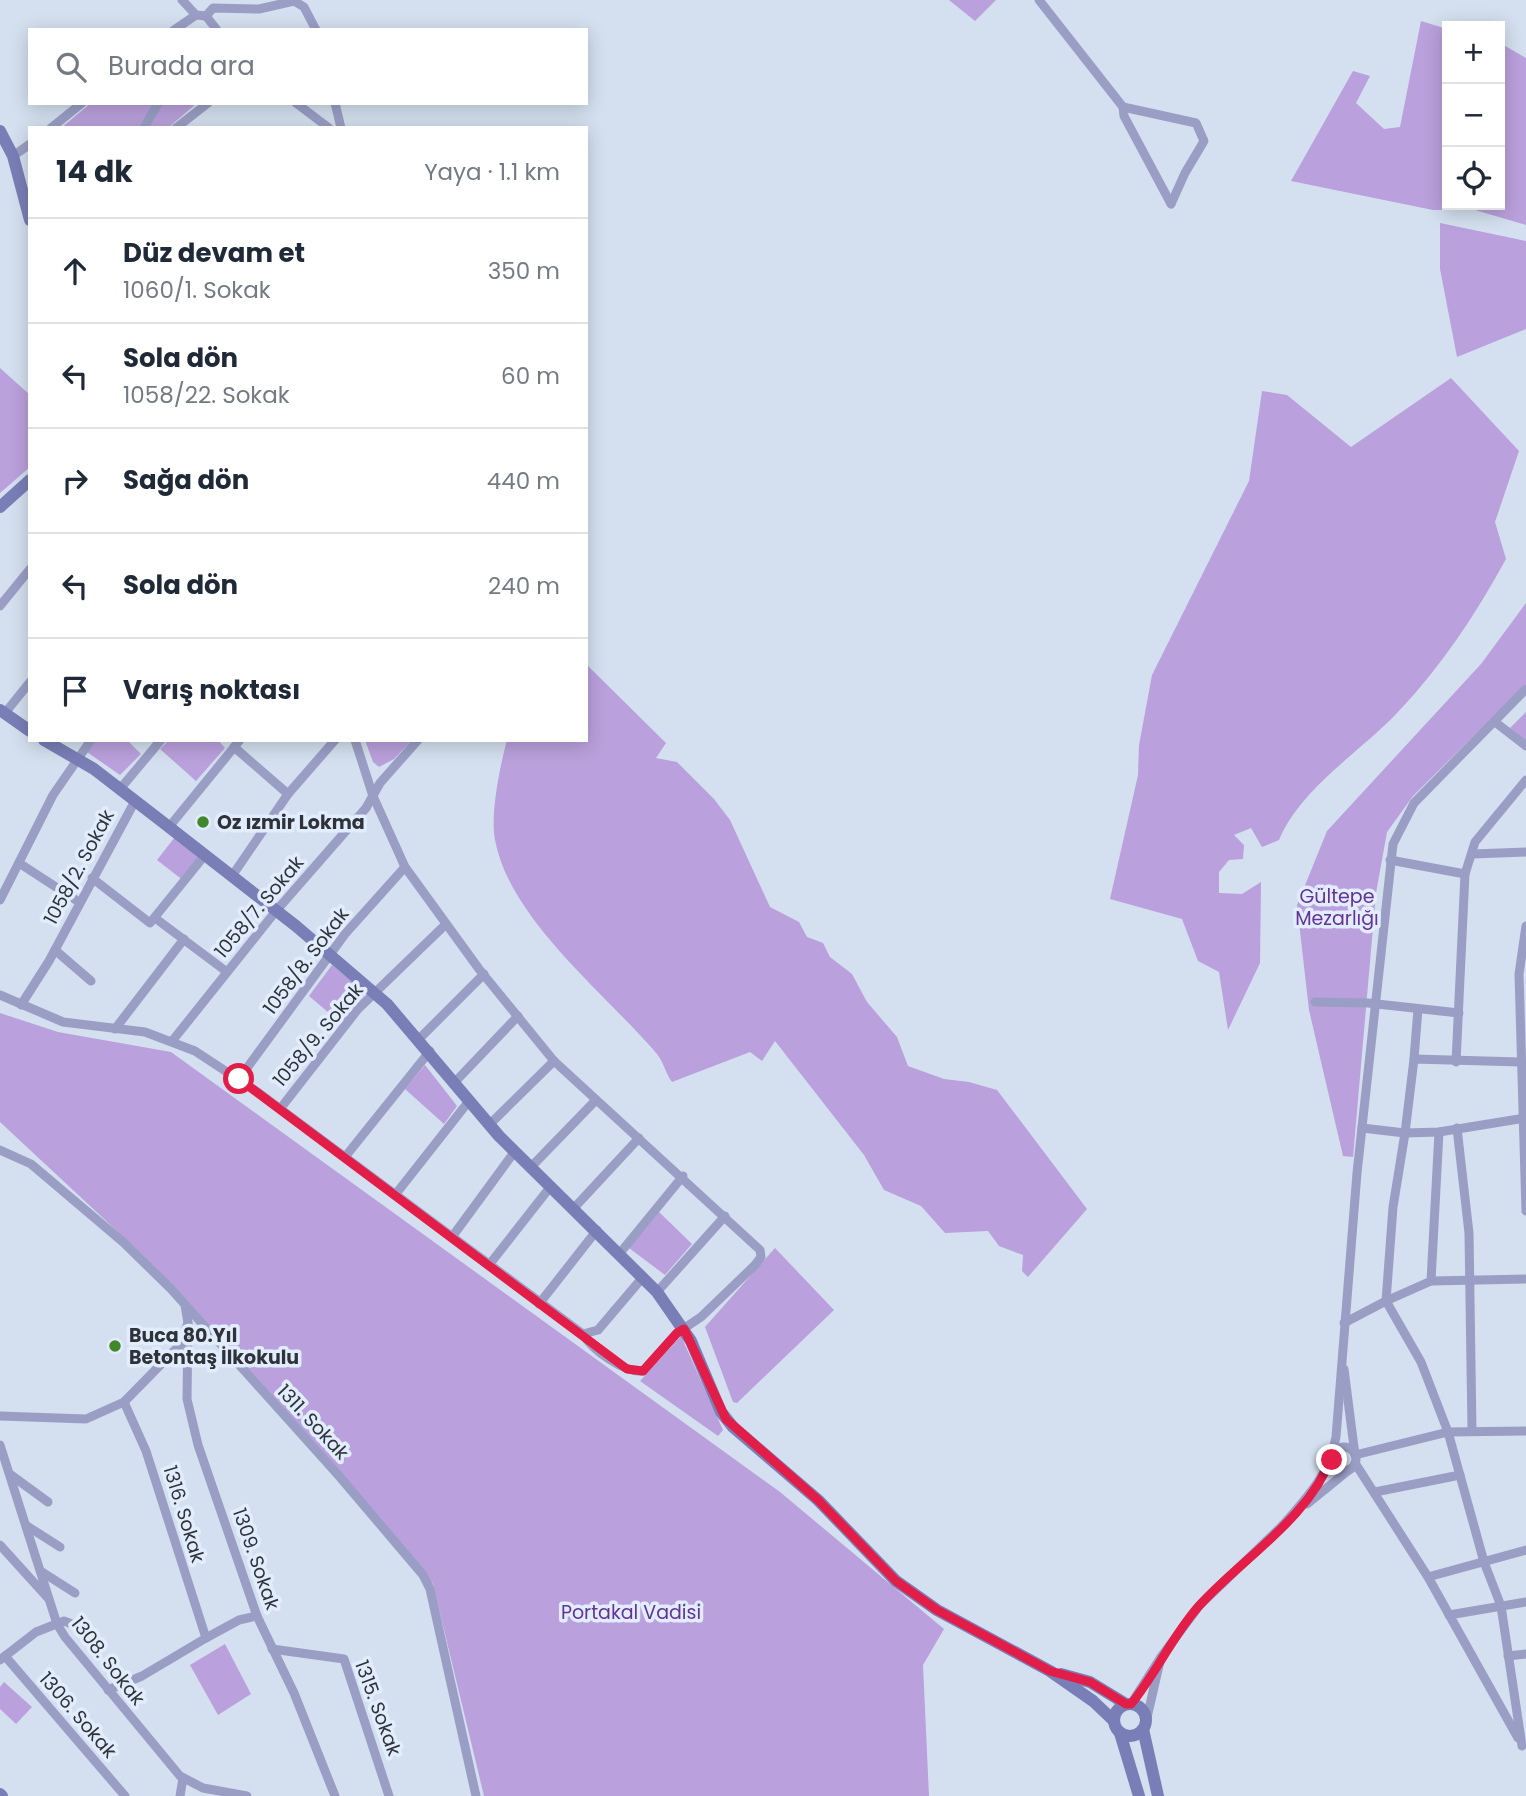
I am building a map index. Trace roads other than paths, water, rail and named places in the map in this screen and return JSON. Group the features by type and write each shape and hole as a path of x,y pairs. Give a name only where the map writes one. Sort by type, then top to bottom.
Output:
{"main road":[{"path":"0,131 13,156 28,212"},
{"path":"1,505 28,482"},
{"path":"2,712 28,730"},
{"path":"47,742 120,789 375,992 430,1051 489,1125 657,1292 684,1329 726,1419 818,1500 890,1575 937,1610 1050,1671 1093,1700 1113,1720 1120,1733 1139,1796"},
{"path":"1050,1671 1090,1682 1144,1712 1144,1726 1158,1796"},
{"path":"1113,1720 1117,1710 1128,1704"},
{"path":"1120,1733 1130,1736 1144,1726"}],"street":[{"path":"182,0 196,15"},
{"path":"1039,0 1123,107 1124,116 1171,204 1204,141 1196,122 1123,107"},
{"path":"206,16 213,8 242,4 259,9 298,2 315,28"},
{"path":"177,28 196,15 206,16 215,28"},
{"path":"53,126 80,105"},
{"path":"145,126 157,105"},
{"path":"179,126 205,105"},
{"path":"299,105 327,126"},
{"path":"335,105 341,126"},
{"path":"13,156 28,145"},
{"path":"0,606 28,571"},
{"path":"2,712 28,684"},
{"path":"1526,689 1413,803 1398,830 1390,859 1341,1347 1333,1464 1338,1469 1448,1432 1526,1431"},
{"path":"1495,722 1526,746"},
{"path":"0,900 53,795 90,742"},
{"path":"120,789 159,742"},
{"path":"232,876 288,794 333,742"},
{"path":"0,995 63,1022 145,1032 173,1040 239,1079 539,1304 583,1334 588,1343 627,1369 643,1371 677,1333 701,1317 755,1265 762,1254 683,1176 554,1061 445,925 405,867 373,796 356,742"},
{"name":"1058/7. Sokak","path":"173,1040 276,911 373,796 380,783 416,742"},
{"path":"169,827 237,743 288,794"},
{"path":"1456,1062 1465,874 1475,842 1526,780"},
{"name":"1058/2. Sokak","path":"21,1005 55,950 135,801"},
{"path":"1472,854 1526,852"},
{"path":"92,878 150,923 205,855"},
{"path":"1390,859 1465,874"},
{"path":"19,863 79,902"},
{"name":"1058/8. Sokak","path":"239,1079 345,934 405,867"},
{"path":"155,918 228,972"},
{"name":"1058/9. Sokak","path":"280,1109 358,1009 445,925"},
{"path":"1526,926 1521,1062 1525,1107 1526,1211"},
{"path":"115,1029 184,939"},
{"name":"1058/2. Sokak","path":"55,950 91,981"},
{"path":"419,1040 484,974"},
{"path":"1315,1002 1377,1004 1459,1013"},
{"path":"1418,1009 1405,1133 1393,1207 1386,1301 1421,1362 1448,1432 1484,1562 1501,1606 1524,1747"},
{"path":"454,1083 518,1016"},
{"path":"345,1157 430,1051"},
{"path":"1414,1059 1521,1062"},
{"path":"489,1125 554,1061"},
{"path":"531,1167 596,1100"},
{"path":"395,1195 469,1101"},
{"path":"1362,1128 1405,1133 1439,1132 1525,1118"},
{"path":"1457,1128 1469,1233 1472,1431"},
{"path":"1431,1281 1439,1132"},
{"path":"574,1208 639,1138"},
{"name":"1311. Sokak","path":"0,1150 41,1173 123,1242 185,1304 339,1476 423,1575 430,1589 476,1796"},
{"path":"452,1237 514,1151"},
{"path":"620,1253 683,1176"},
{"path":"489,1265 551,1186"},
{"path":"657,1292 725,1216"},
{"path":"539,1304 597,1230"},
{"path":"583,1334 598,1330 643,1277"},
{"path":"1345,1322 1431,1281 1526,1279"},
{"name":"1309. Sokak","path":"185,1304 188,1323 187,1399 198,1445 257,1615 335,1796"},
{"path":"0,1416 86,1419 124,1402 170,1358 188,1323"},
{"path":"1341,1347 1353,1462"},
{"name":"1316. Sokak","path":"124,1402 153,1471 206,1638"},
{"name":"1308. Sokak","path":"0,1445 57,1624 108,1690 183,1778 204,1788 247,1796"},
{"path":"1283,1525 1317,1486 1332,1456 1343,1447 1375,1492 1428,1577 1524,1747"},
{"path":"1128,1704 1199,1606 1353,1462"},
{"path":"11,1475 48,1502"},
{"path":"1375,1492 1460,1475"},
{"path":"26,1526 60,1547"},
{"path":"0,1545 51,1602"},
{"path":"1428,1577 1526,1550"},
{"path":"41,1572 75,1593"},
{"path":"1449,1615 1526,1602"},
{"path":"108,1690 142,1676 239,1620 257,1615"},
{"path":"2,1658 36,1632 64,1621 85,1629"},
{"name":"1315. Sokak","path":"272,1649 344,1659 390,1796"},
{"path":"1508,1656 1526,1654"},
{"path":"1144,1726 1161,1657"},
{"name":"1306. Sokak","path":"2,1658 125,1796"},
{"path":"180,1796 183,1778"}],"place":[{"name":"Oz ızmir Lokma","path":"203,822"},
{"name":"Buca 80.Yıl Betontaş İlkokulu","path":"115,1346"}],"park label":[{"name":"Gültepe Mezarlığı","path":"1337,907"},
{"name":"Portakal Vadisi","path":"631,1612"}]}
